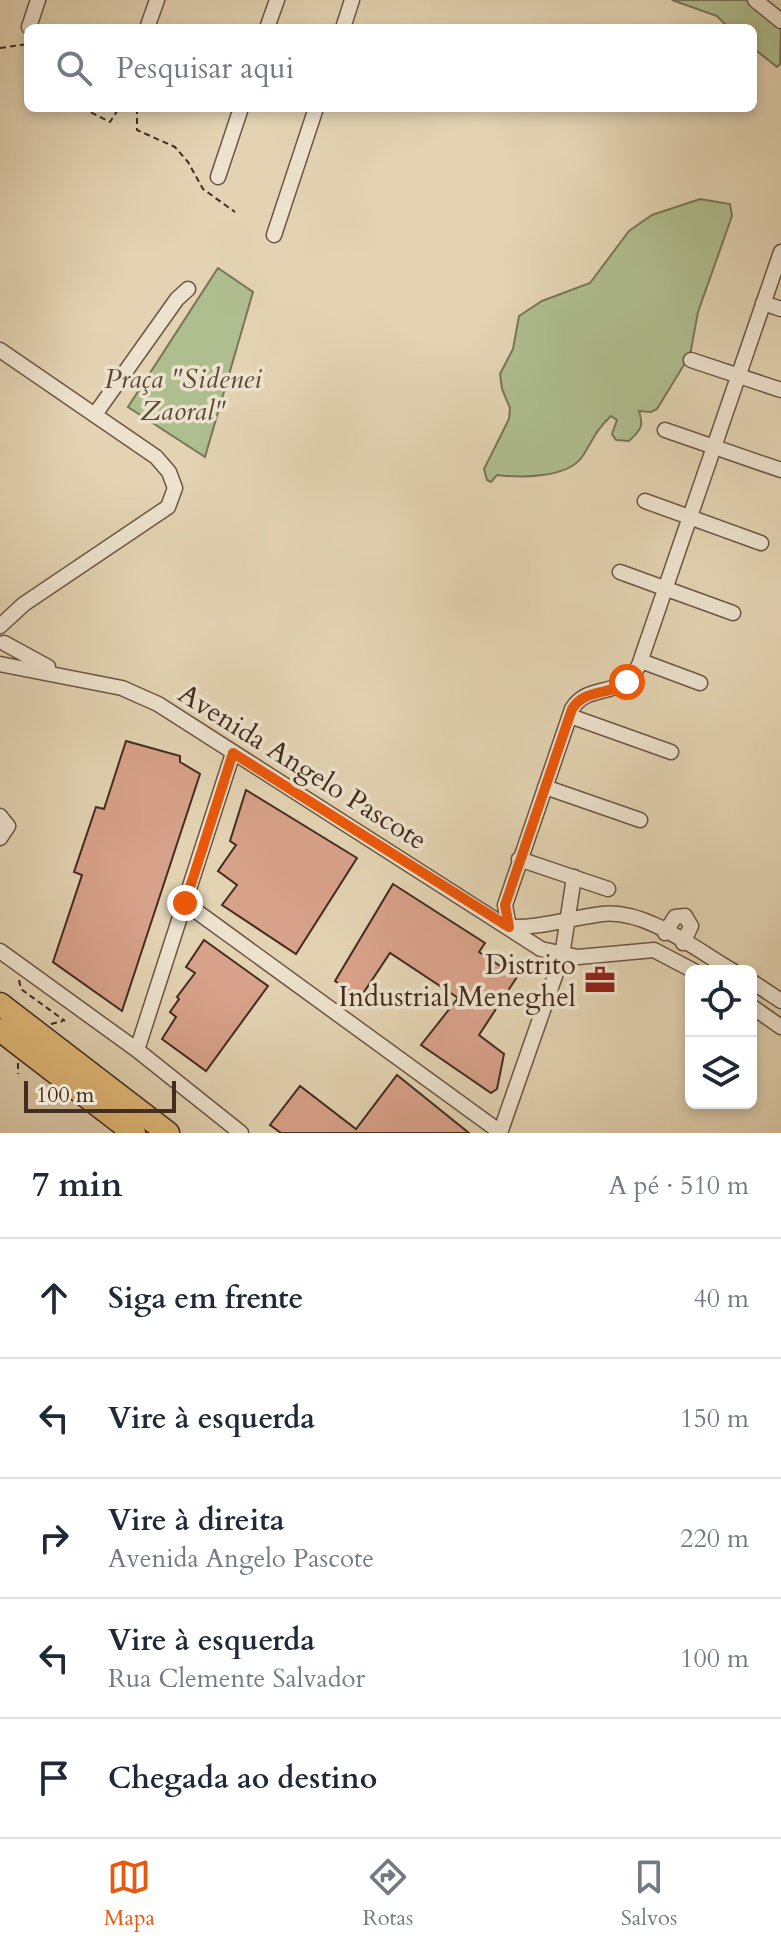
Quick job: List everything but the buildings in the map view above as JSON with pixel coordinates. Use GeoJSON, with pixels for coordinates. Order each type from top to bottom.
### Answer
{"type":"FeatureCollection","features":[{"type":"Feature","properties":{"kind":"highway"},"geometry":{"type":"LineString","coordinates":[[0,1002],[168,1133]]}},
{"type":"Feature","properties":{"kind":"highway"},"geometry":{"type":"LineString","coordinates":[[0,1030],[134,1133]]}},
{"type":"Feature","properties":{"kind":"street"},"geometry":{"type":"LineString","coordinates":[[30,24],[38,0]]}},
{"type":"Feature","properties":{"kind":"street"},"geometry":{"type":"LineString","coordinates":[[148,24],[157,0]]}},
{"type":"Feature","properties":{"kind":"street"},"geometry":{"type":"LineString","coordinates":[[268,24],[277,0]]}},
{"type":"Feature","properties":{"kind":"street"},"geometry":{"type":"LineString","coordinates":[[344,24],[352,0]]}},
{"type":"Feature","properties":{"kind":"street"},"geometry":{"type":"LineString","coordinates":[[755,0],[781,21]]}},
{"type":"Feature","properties":{"kind":"street"},"geometry":{"type":"LineString","coordinates":[[218,177],[240,112]]}},
{"type":"Feature","properties":{"kind":"street"},"geometry":{"type":"LineString","coordinates":[[274,235],[315,112]]}},
{"type":"Feature","properties":{"kind":"street"},"geometry":{"type":"LineString","coordinates":[[772,306],[781,252]]}},
{"type":"Feature","properties":{"kind":"street"},"geometry":{"type":"LineString","coordinates":[[722,965],[638,919],[619,914],[509,927],[505,905],[584,696],[610,691],[627,682],[644,662],[742,377],[781,278]]}},
{"type":"Feature","properties":{"kind":"street"},"geometry":{"type":"LineString","coordinates":[[96,413],[177,299],[188,289]]}},
{"type":"Feature","properties":{"kind":"street"},"geometry":{"type":"LineString","coordinates":[[0,350],[96,413],[165,465],[175,488],[168,507],[24,604],[0,626]]}},
{"type":"Feature","properties":{"kind":"street"},"geometry":{"type":"LineString","coordinates":[[691,360],[781,390]]}},
{"type":"Feature","properties":{"kind":"street"},"geometry":{"type":"LineString","coordinates":[[665,430],[781,470]]}},
{"type":"Feature","properties":{"kind":"street"},"geometry":{"type":"LineString","coordinates":[[645,501],[761,543]]}},
{"type":"Feature","properties":{"kind":"street"},"geometry":{"type":"LineString","coordinates":[[620,572],[733,613]]}},
{"type":"Feature","properties":{"kind":"street"},"geometry":{"type":"LineString","coordinates":[[0,663],[5,654],[2,641]]}},
{"type":"Feature","properties":{"kind":"street","name":"Avenida Angelo Pascote"},"geometry":{"type":"LineString","coordinates":[[2,641],[59,673]]}},
{"type":"Feature","properties":{"kind":"street"},"geometry":{"type":"LineString","coordinates":[[644,662],[700,683]]}},
{"type":"Feature","properties":{"kind":"street","name":"Avenida Angelo Pascote"},"geometry":{"type":"LineString","coordinates":[[0,663],[59,673],[136,693],[509,927],[513,934],[562,956]]}},
{"type":"Feature","properties":{"kind":"street"},"geometry":{"type":"LineString","coordinates":[[574,717],[671,752]]}},
{"type":"Feature","properties":{"kind":"street"},"geometry":{"type":"LineString","coordinates":[[137,1050],[233,753]]}},
{"type":"Feature","properties":{"kind":"street"},"geometry":{"type":"LineString","coordinates":[[548,788],[640,820]]}},
{"type":"Feature","properties":{"kind":"street"},"geometry":{"type":"LineString","coordinates":[[0,816],[8,826],[0,838]]}},
{"type":"Feature","properties":{"kind":"street"},"geometry":{"type":"LineString","coordinates":[[523,860],[608,889]]}},
{"type":"Feature","properties":{"kind":"street"},"geometry":{"type":"LineString","coordinates":[[185,903],[500,1133],[562,956],[574,877]]}},
{"type":"Feature","properties":{"kind":"street"},"geometry":{"type":"LineString","coordinates":[[665,933],[675,917],[685,916],[691,926],[683,943]]}},
{"type":"Feature","properties":{"kind":"street"},"geometry":{"type":"LineString","coordinates":[[562,956],[650,949],[685,966]]}},
{"type":"Feature","properties":{"kind":"street"},"geometry":{"type":"LineString","coordinates":[[0,951],[137,1050],[241,1133]]}},
{"type":"Feature","properties":{"kind":"street"},"geometry":{"type":"LineString","coordinates":[[757,985],[781,1001]]}},
{"type":"Feature","properties":{"kind":"street"},"geometry":{"type":"LineString","coordinates":[[757,1010],[781,1027]]}},
{"type":"Feature","properties":{"kind":"street"},"geometry":{"type":"LineString","coordinates":[[0,1041],[31,1065],[102,1108]]}},
{"type":"Feature","properties":{"kind":"path"},"geometry":{"type":"LineString","coordinates":[[0,48],[24,45]]}},
{"type":"Feature","properties":{"kind":"path"},"geometry":{"type":"LineString","coordinates":[[90,112],[110,122],[116,112]]}},
{"type":"Feature","properties":{"kind":"path"},"geometry":{"type":"LineString","coordinates":[[137,112],[137,130],[175,147],[188,162],[203,189],[235,212]]}},
{"type":"Feature","properties":{"kind":"path"},"geometry":{"type":"LineString","coordinates":[[15,961],[23,997]]}},
{"type":"Feature","properties":{"kind":"path"},"geometry":{"type":"LineString","coordinates":[[21,989],[65,1021],[50,1025]]}},
{"type":"Feature","properties":{"kind":"path"},"geometry":{"type":"LineString","coordinates":[[18,1063],[18,1074]]}},
{"type":"Feature","properties":{"kind":"green space"},"geometry":{"type":"Polygon","coordinates":[[[672,0],[751,0],[781,23],[780,64],[777,67],[757,51],[757,24],[725,24],[717,16],[672,0]]]}},
{"type":"Feature","properties":{"kind":"green space"},"geometry":{"type":"Polygon","coordinates":[[[700,199],[730,204],[732,216],[698,312],[690,355],[657,409],[639,411],[640,428],[629,441],[616,440],[612,434],[617,420],[611,416],[582,457],[566,469],[530,476],[497,475],[491,482],[487,480],[484,469],[509,419],[510,408],[500,374],[513,349],[519,316],[542,301],[590,283],[629,231],[652,215],[700,199]]]}},
{"type":"Feature","properties":{"kind":"green space","name":"Praça \"Sidenei Zaoral\""},"geometry":{"type":"Polygon","coordinates":[[[218,268],[253,292],[205,457],[128,407],[218,268]]]}},
{"type":"Feature","properties":{"kind":"place","name":"Distrito Industrial Meneghel"},"geometry":{"type":"Point","coordinates":[600,980]}},
{"type":"Feature","properties":{"kind":"route"},"geometry":{"type":"LineString","coordinates":[[185,903],[233,753],[509,927],[505,905],[572,709],[590,693],[610,691],[627,682]]}}]}
